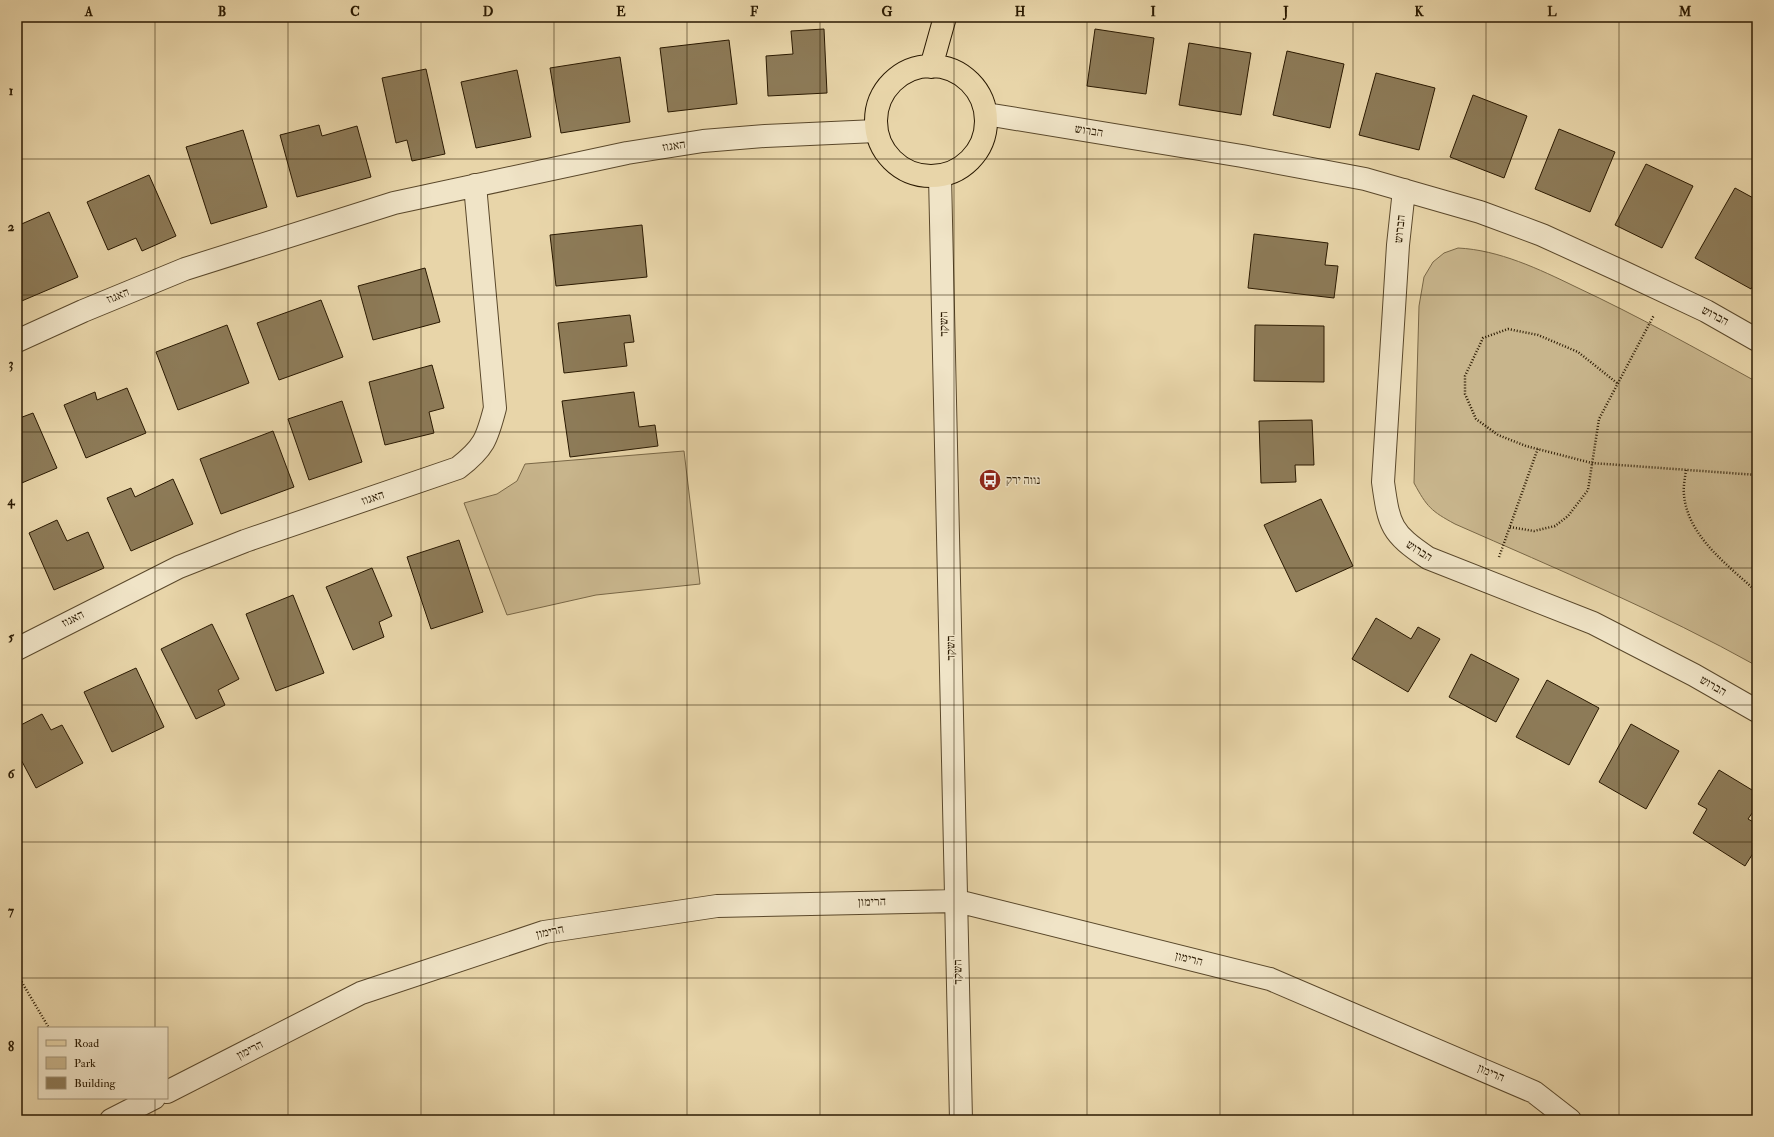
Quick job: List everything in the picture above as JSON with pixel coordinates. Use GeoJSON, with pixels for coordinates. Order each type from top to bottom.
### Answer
{"type":"FeatureCollection","features":[{"type":"Feature","properties":{"kind":"main road"},"geometry":{"type":"LineString","coordinates":[[931,67],[945,17]]}},
{"type":"Feature","properties":{"kind":"main road"},"geometry":{"type":"LineString","coordinates":[[924,67],[941,67],[957,73],[971,83],[981,98],[986,114],[986,131],[980,148],[970,161],[956,171],[940,176],[922,176],[906,171],[892,161],[882,148],[876,131],[876,114],[882,97],[892,82],[906,72],[924,67]]}},
{"type":"Feature","properties":{"kind":"street","name":"הברוש"},"geometry":{"type":"LineString","coordinates":[[986,114],[1242,156],[1365,179],[1480,212],[1542,235],[1666,292],[1706,311],[1757,340]]}},
{"type":"Feature","properties":{"kind":"street","name":"האגוז"},"geometry":{"type":"LineString","coordinates":[[17,341],[83,310],[185,269],[394,203],[626,153],[703,141],[765,136],[876,131]]}},
{"type":"Feature","properties":{"kind":"street","name":"השקד"},"geometry":{"type":"LineString","coordinates":[[940,176],[961,1120]]}},
{"type":"Feature","properties":{"kind":"street","name":"האגוז"},"geometry":{"type":"LineString","coordinates":[[17,649],[178,567],[245,541],[458,468],[476,454],[488,435],[495,408],[475,185]]}},
{"type":"Feature","properties":{"kind":"street","name":"הברוש"},"geometry":{"type":"LineString","coordinates":[[1404,190],[1398,245],[1383,482],[1386,508],[1393,528],[1405,542],[1428,558],[1593,623],[1694,675],[1757,711]]}},
{"type":"Feature","properties":{"kind":"street","name":"הרימון"},"geometry":{"type":"LineString","coordinates":[[168,1091],[361,994],[544,932],[717,906],[957,901],[1270,979],[1534,1092],[1570,1120]]}},
{"type":"Feature","properties":{"kind":"street"},"geometry":{"type":"LineString","coordinates":[[111,1120],[152,1099]]}},
{"type":"Feature","properties":{"kind":"path"},"geometry":{"type":"LineString","coordinates":[[1510,527],[1534,531],[1555,526],[1568,516],[1588,490],[1599,419],[1666,292]]}},
{"type":"Feature","properties":{"kind":"path"},"geometry":{"type":"LineString","coordinates":[[1617,383],[1578,352],[1538,335],[1508,329],[1483,338],[1465,376],[1465,394],[1476,419],[1498,435],[1526,446],[1592,463],[1757,476]]}},
{"type":"Feature","properties":{"kind":"path"},"geometry":{"type":"LineString","coordinates":[[1489,582],[1538,448]]}},
{"type":"Feature","properties":{"kind":"path"},"geometry":{"type":"LineString","coordinates":[[1686,470],[1684,494],[1692,524],[1711,549],[1757,592]]}},
{"type":"Feature","properties":{"kind":"path"},"geometry":{"type":"LineString","coordinates":[[17,974],[48,1027]]}},
{"type":"Feature","properties":{"kind":"green space"},"geometry":{"type":"Polygon","coordinates":[[[1458,248],[1489,252],[1504,256],[1548,274],[1645,321],[1757,382],[1757,666],[1646,609],[1455,524],[1435,512],[1426,503],[1414,483],[1419,306],[1424,277],[1433,262],[1444,253],[1458,248]]]}},
{"type":"Feature","properties":{"kind":"green space"},"geometry":{"type":"Polygon","coordinates":[[[684,451],[700,584],[596,595],[507,615],[464,503],[497,494],[517,481],[525,464],[684,451]]]}},
{"type":"Feature","properties":{"kind":"building"},"geometry":{"type":"Polygon","coordinates":[[[824,29],[827,93],[768,96],[766,56],[793,54],[791,31],[824,29]]]}},
{"type":"Feature","properties":{"kind":"building"},"geometry":{"type":"Polygon","coordinates":[[[1095,29],[1154,38],[1146,94],[1087,86],[1095,29]]]}},
{"type":"Feature","properties":{"kind":"building"},"geometry":{"type":"Polygon","coordinates":[[[729,40],[737,104],[668,112],[660,48],[729,40]]]}},
{"type":"Feature","properties":{"kind":"building"},"geometry":{"type":"Polygon","coordinates":[[[1189,43],[1251,53],[1241,115],[1179,105],[1189,43]]]}},
{"type":"Feature","properties":{"kind":"building"},"geometry":{"type":"Polygon","coordinates":[[[1287,51],[1344,64],[1330,128],[1273,115],[1287,51]]]}},
{"type":"Feature","properties":{"kind":"building"},"geometry":{"type":"Polygon","coordinates":[[[620,57],[630,122],[561,133],[550,68],[620,57]]]}},
{"type":"Feature","properties":{"kind":"building"},"geometry":{"type":"Polygon","coordinates":[[[426,69],[445,154],[412,161],[407,140],[396,143],[382,78],[426,69]]]}},
{"type":"Feature","properties":{"kind":"building"},"geometry":{"type":"Polygon","coordinates":[[[517,70],[531,137],[476,148],[461,82],[517,70]]]}},
{"type":"Feature","properties":{"kind":"building"},"geometry":{"type":"Polygon","coordinates":[[[1376,73],[1435,88],[1419,150],[1359,135],[1376,73]]]}},
{"type":"Feature","properties":{"kind":"building"},"geometry":{"type":"Polygon","coordinates":[[[1473,95],[1527,116],[1504,178],[1450,157],[1473,95]]]}},
{"type":"Feature","properties":{"kind":"building"},"geometry":{"type":"Polygon","coordinates":[[[319,125],[322,136],[357,126],[371,177],[297,197],[280,135],[319,125]]]}},
{"type":"Feature","properties":{"kind":"building"},"geometry":{"type":"Polygon","coordinates":[[[1559,129],[1615,152],[1590,212],[1535,189],[1559,129]]]}},
{"type":"Feature","properties":{"kind":"building"},"geometry":{"type":"Polygon","coordinates":[[[243,130],[267,207],[211,224],[186,147],[243,130]]]}},
{"type":"Feature","properties":{"kind":"building"},"geometry":{"type":"Polygon","coordinates":[[[1646,164],[1693,186],[1662,248],[1615,225],[1646,164]]]}},
{"type":"Feature","properties":{"kind":"building"},"geometry":{"type":"Polygon","coordinates":[[[149,175],[176,236],[142,251],[136,238],[108,250],[87,202],[149,175]]]}},
{"type":"Feature","properties":{"kind":"building"},"geometry":{"type":"Polygon","coordinates":[[[1735,188],[1757,200],[1757,279],[1751,289],[1695,258],[1735,188]]]}},
{"type":"Feature","properties":{"kind":"building"},"geometry":{"type":"Polygon","coordinates":[[[49,212],[78,277],[17,303],[17,226],[49,212]]]}},
{"type":"Feature","properties":{"kind":"building"},"geometry":{"type":"Polygon","coordinates":[[[642,225],[647,277],[556,286],[550,235],[642,225]]]}},
{"type":"Feature","properties":{"kind":"building"},"geometry":{"type":"Polygon","coordinates":[[[1254,234],[1328,243],[1325,265],[1338,266],[1334,298],[1248,288],[1254,234]]]}},
{"type":"Feature","properties":{"kind":"building"},"geometry":{"type":"Polygon","coordinates":[[[425,268],[440,322],[373,340],[358,286],[425,268]]]}},
{"type":"Feature","properties":{"kind":"building"},"geometry":{"type":"Polygon","coordinates":[[[321,300],[343,357],[279,380],[257,323],[321,300]]]}},
{"type":"Feature","properties":{"kind":"building"},"geometry":{"type":"Polygon","coordinates":[[[630,315],[634,342],[624,343],[627,366],[564,373],[558,323],[630,315]]]}},
{"type":"Feature","properties":{"kind":"building"},"geometry":{"type":"Polygon","coordinates":[[[227,325],[249,383],[178,410],[156,352],[227,325]]]}},
{"type":"Feature","properties":{"kind":"building"},"geometry":{"type":"Polygon","coordinates":[[[1255,325],[1324,326],[1324,382],[1254,381],[1255,325]]]}},
{"type":"Feature","properties":{"kind":"building"},"geometry":{"type":"Polygon","coordinates":[[[432,365],[444,408],[429,412],[434,433],[385,445],[369,382],[432,365]]]}},
{"type":"Feature","properties":{"kind":"building"},"geometry":{"type":"Polygon","coordinates":[[[127,388],[146,433],[86,458],[64,405],[95,392],[97,400],[127,388]]]}},
{"type":"Feature","properties":{"kind":"building"},"geometry":{"type":"Polygon","coordinates":[[[634,392],[639,427],[655,425],[658,446],[570,457],[562,401],[634,392]]]}},
{"type":"Feature","properties":{"kind":"building"},"geometry":{"type":"Polygon","coordinates":[[[342,401],[362,462],[309,480],[288,419],[342,401]]]}},
{"type":"Feature","properties":{"kind":"building"},"geometry":{"type":"Polygon","coordinates":[[[33,413],[57,468],[17,485],[17,419],[33,413]]]}},
{"type":"Feature","properties":{"kind":"building"},"geometry":{"type":"Polygon","coordinates":[[[1312,420],[1314,465],[1295,465],[1296,482],[1261,483],[1259,421],[1312,420]]]}},
{"type":"Feature","properties":{"kind":"building"},"geometry":{"type":"Polygon","coordinates":[[[273,431],[294,487],[221,514],[200,459],[273,431]]]}},
{"type":"Feature","properties":{"kind":"building"},"geometry":{"type":"Polygon","coordinates":[[[173,479],[193,524],[131,551],[107,498],[131,488],[135,497],[173,479]]]}},
{"type":"Feature","properties":{"kind":"building"},"geometry":{"type":"Polygon","coordinates":[[[1321,499],[1353,566],[1296,592],[1264,525],[1321,499]]]}},
{"type":"Feature","properties":{"kind":"building"},"geometry":{"type":"Polygon","coordinates":[[[57,520],[67,541],[88,532],[104,568],[54,590],[29,533],[57,520]]]}},
{"type":"Feature","properties":{"kind":"building"},"geometry":{"type":"Polygon","coordinates":[[[459,540],[483,612],[431,629],[407,557],[459,540]]]}},
{"type":"Feature","properties":{"kind":"building"},"geometry":{"type":"Polygon","coordinates":[[[372,568],[392,616],[379,622],[384,637],[353,650],[326,587],[372,568]]]}},
{"type":"Feature","properties":{"kind":"building"},"geometry":{"type":"Polygon","coordinates":[[[293,595],[324,673],[276,691],[246,614],[293,595]]]}},
{"type":"Feature","properties":{"kind":"building"},"geometry":{"type":"Polygon","coordinates":[[[1376,618],[1411,639],[1418,627],[1440,639],[1408,692],[1352,659],[1376,618]]]}},
{"type":"Feature","properties":{"kind":"building"},"geometry":{"type":"Polygon","coordinates":[[[212,624],[239,679],[218,690],[225,705],[196,719],[161,649],[212,624]]]}},
{"type":"Feature","properties":{"kind":"building"},"geometry":{"type":"Polygon","coordinates":[[[1471,654],[1519,679],[1496,722],[1449,697],[1471,654]]]}},
{"type":"Feature","properties":{"kind":"building"},"geometry":{"type":"Polygon","coordinates":[[[136,668],[164,727],[112,752],[84,692],[136,668]]]}},
{"type":"Feature","properties":{"kind":"building"},"geometry":{"type":"Polygon","coordinates":[[[1547,680],[1599,708],[1569,765],[1516,737],[1547,680]]]}},
{"type":"Feature","properties":{"kind":"building"},"geometry":{"type":"Polygon","coordinates":[[[42,714],[51,730],[62,725],[83,763],[36,788],[17,752],[17,727],[42,714]]]}},
{"type":"Feature","properties":{"kind":"building"},"geometry":{"type":"Polygon","coordinates":[[[1631,724],[1679,751],[1646,809],[1599,782],[1631,724]]]}},
{"type":"Feature","properties":{"kind":"building"},"geometry":{"type":"Polygon","coordinates":[[[1719,770],[1757,793],[1757,806],[1748,819],[1757,824],[1757,847],[1745,866],[1693,833],[1707,809],[1698,804],[1719,770]]]}},
{"type":"Feature","properties":{"kind":"place","name":"נווה ירק"},"geometry":{"type":"Point","coordinates":[990,480]}}]}
